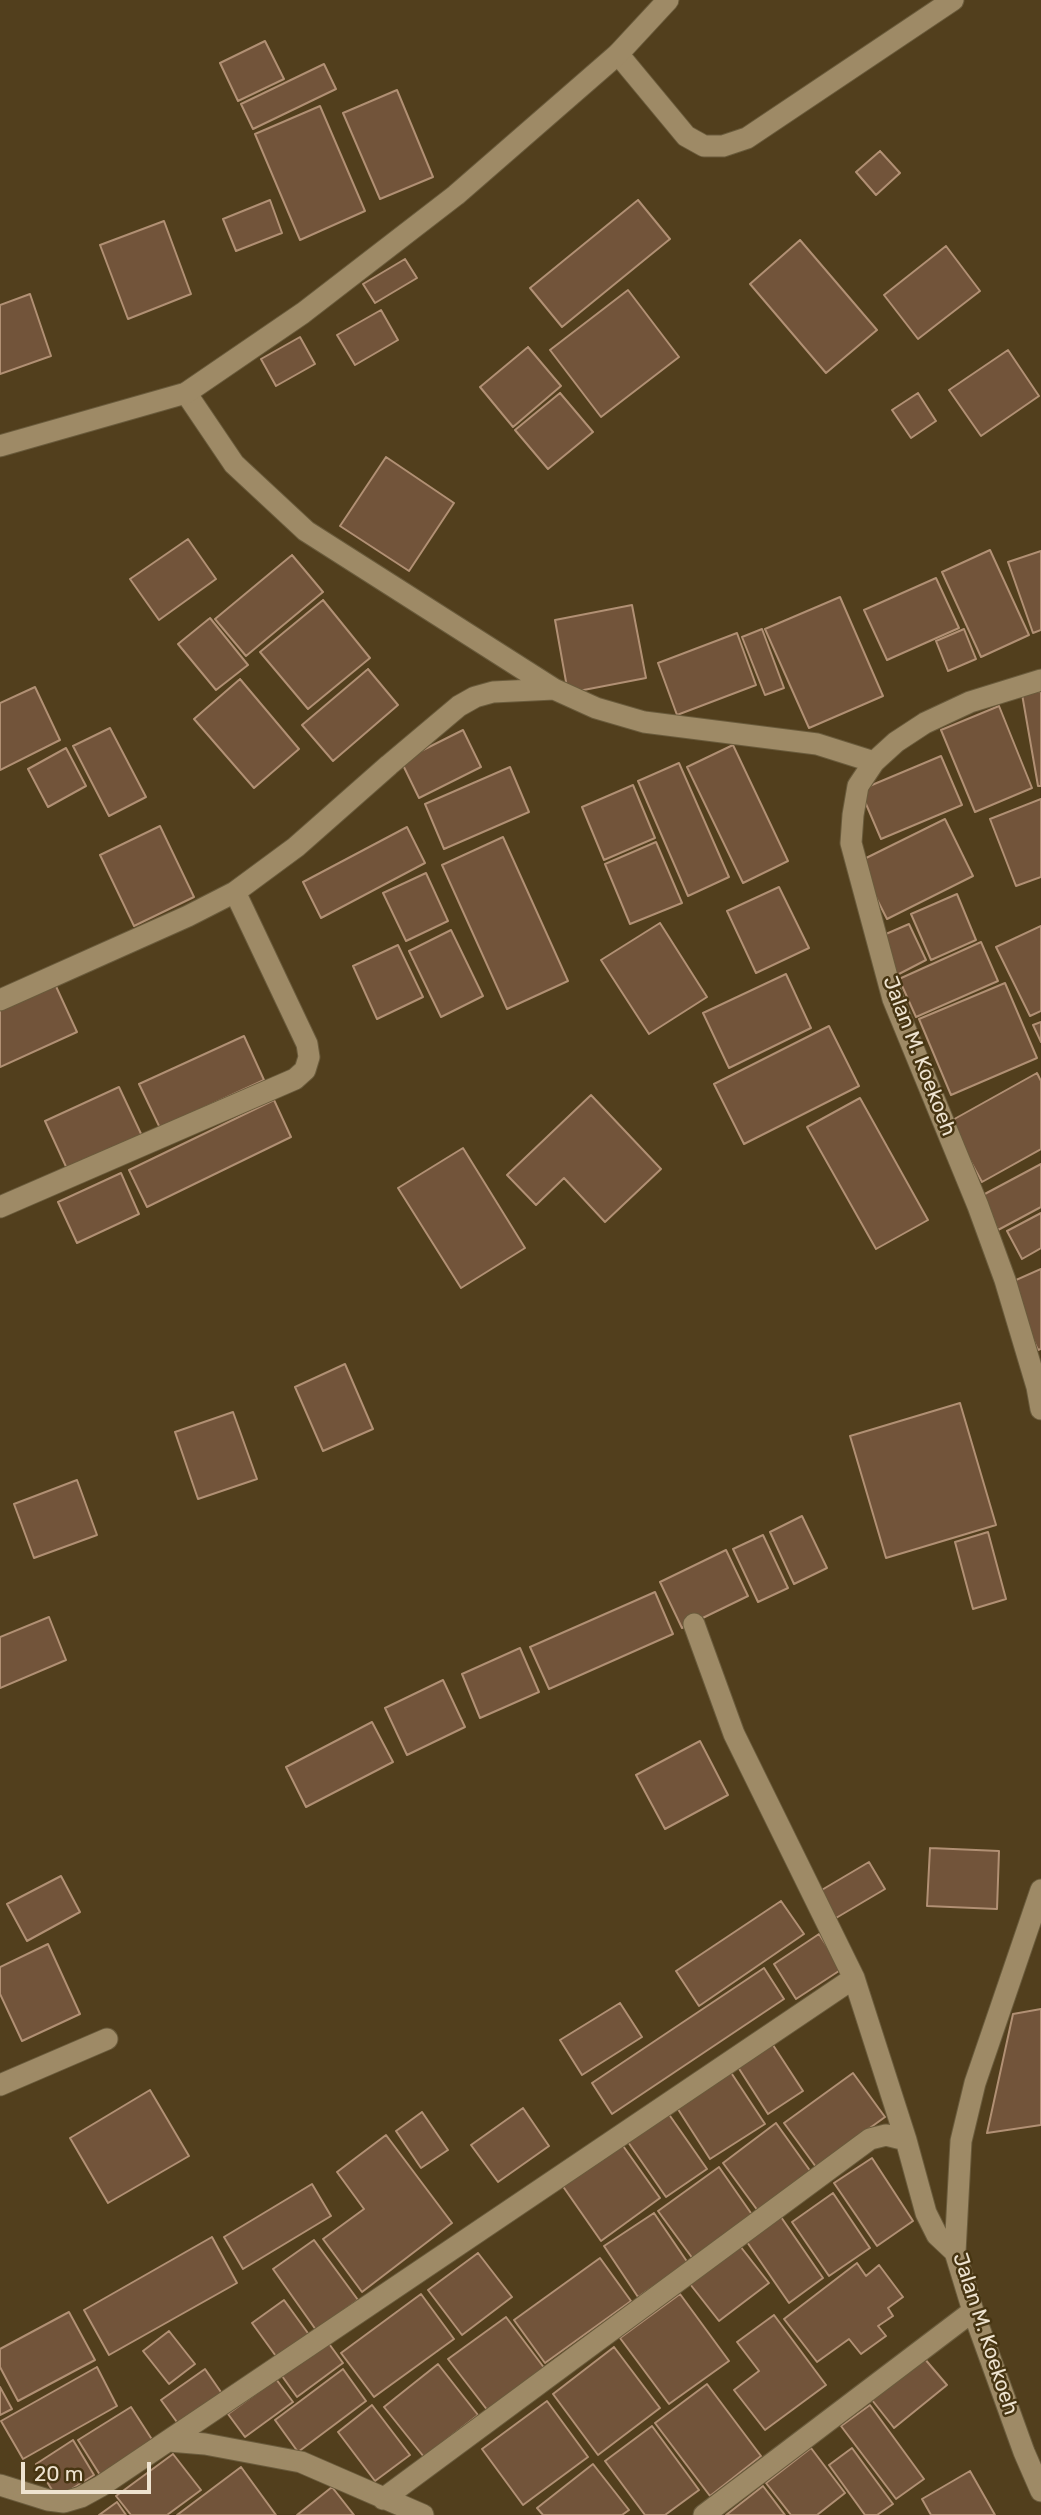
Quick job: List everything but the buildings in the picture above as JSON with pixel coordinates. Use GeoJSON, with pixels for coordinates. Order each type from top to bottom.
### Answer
{"type":"FeatureCollection","features":[{"type":"Feature","properties":{"kind":"street"},"geometry":{"type":"LineString","coordinates":[[0,446],[186,393],[303,313],[456,195],[618,54],[668,0]]}},
{"type":"Feature","properties":{"kind":"street"},"geometry":{"type":"LineString","coordinates":[[618,54],[686,136],[704,146],[723,146],[747,138],[953,0]]}},
{"type":"Feature","properties":{"kind":"street"},"geometry":{"type":"LineString","coordinates":[[186,393],[234,464],[306,531],[554,689],[596,708],[644,722],[817,744],[874,762]]}},
{"type":"Feature","properties":{"kind":"street","name":"Jalan M. Koekoeh"},"geometry":{"type":"LineString","coordinates":[[1041,680],[1016,686],[959,707],[925,723],[896,742],[874,762],[858,786],[851,843],[893,999],[978,1206],[1005,1280],[1039,1385],[1041,1409]]}},
{"type":"Feature","properties":{"kind":"street"},"geometry":{"type":"LineString","coordinates":[[0,1000],[236,892],[296,847],[364,786],[460,706],[475,697],[493,692],[554,689]]}},
{"type":"Feature","properties":{"kind":"street"},"geometry":{"type":"LineString","coordinates":[[0,1207],[295,1079],[305,1070],[309,1057],[307,1044],[236,892]]}},
{"type":"Feature","properties":{"kind":"street"},"geometry":{"type":"LineString","coordinates":[[694,1624],[734,1734],[854,1978],[906,2140],[926,2213],[937,2235],[955,2252]]}},
{"type":"Feature","properties":{"kind":"street","name":"Jalan M. Koekoeh"},"geometry":{"type":"LineString","coordinates":[[1041,1890],[1035,1920],[975,2083],[961,2141],[955,2252],[973,2311],[1024,2452],[1041,2491]]}},
{"type":"Feature","properties":{"kind":"street"},"geometry":{"type":"LineString","coordinates":[[0,2485],[48,2500],[64,2502],[81,2497],[101,2486],[854,1978]]}},
{"type":"Feature","properties":{"kind":"street"},"geometry":{"type":"LineString","coordinates":[[0,2085],[107,2039]]}},
{"type":"Feature","properties":{"kind":"street"},"geometry":{"type":"LineString","coordinates":[[383,2499],[870,2138],[886,2135],[906,2140]]}},
{"type":"Feature","properties":{"kind":"street"},"geometry":{"type":"LineString","coordinates":[[704,2515],[973,2311]]}},
{"type":"Feature","properties":{"kind":"street"},"geometry":{"type":"LineString","coordinates":[[169,2441],[205,2444],[301,2462],[424,2515]]}}]}
